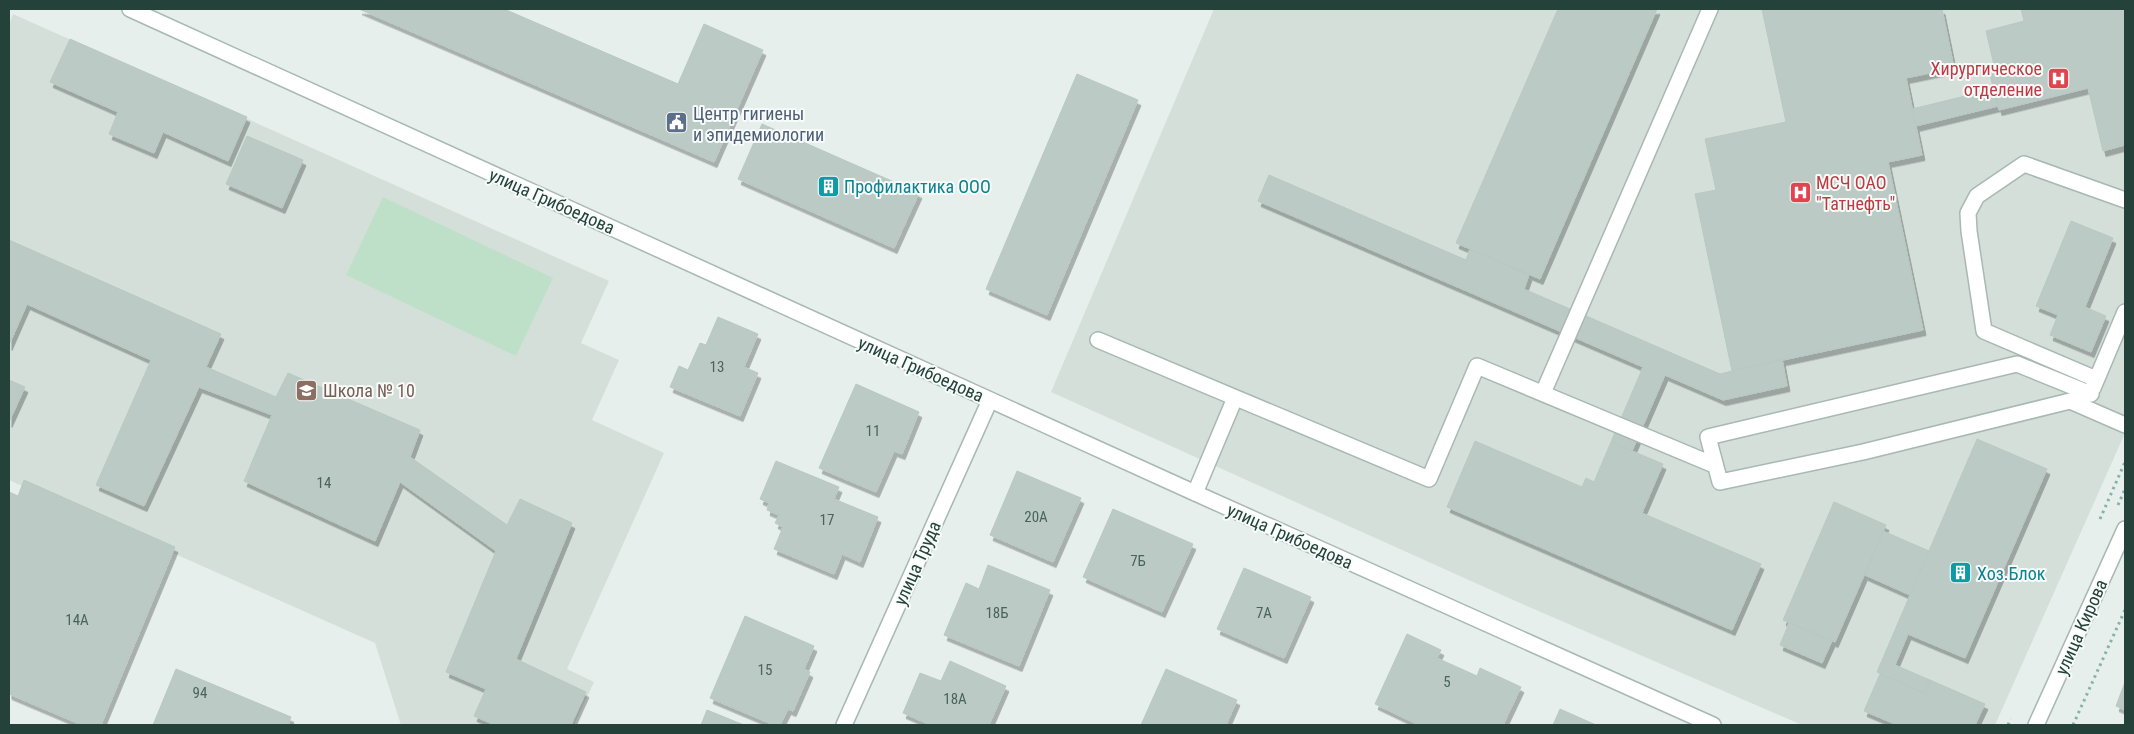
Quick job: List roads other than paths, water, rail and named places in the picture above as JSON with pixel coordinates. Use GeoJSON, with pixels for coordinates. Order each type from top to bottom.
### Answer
{"type":"FeatureCollection","features":[{"type":"Feature","properties":{"kind":"street","name":"улица Грибоедова"},"geometry":{"type":"LineString","coordinates":[[130,9],[1195,493],[1713,725]]}},
{"type":"Feature","properties":{"kind":"street"},"geometry":{"type":"LineString","coordinates":[[1543,393],[1710,9]]}},
{"type":"Feature","properties":{"kind":"street"},"geometry":{"type":"LineString","coordinates":[[2096,379],[1984,331],[1968,213],[1977,196],[2024,164],[2125,200]]}},
{"type":"Feature","properties":{"kind":"street"},"geometry":{"type":"LineString","coordinates":[[2088,401],[2125,312]]}},
{"type":"Feature","properties":{"kind":"street"},"geometry":{"type":"LineString","coordinates":[[1098,340],[1429,479],[1477,366],[1714,465]]}},
{"type":"Feature","properties":{"kind":"street"},"geometry":{"type":"LineString","coordinates":[[2088,401],[2070,401],[1863,452],[1720,482],[1708,437],[2017,364],[2088,401],[2125,425]]}},
{"type":"Feature","properties":{"kind":"street"},"geometry":{"type":"LineString","coordinates":[[1195,493],[1235,398]]}},
{"type":"Feature","properties":{"kind":"street","name":"улица Труда"},"geometry":{"type":"LineString","coordinates":[[844,725],[990,400]]}},
{"type":"Feature","properties":{"kind":"street","name":"улица Кирова"},"geometry":{"type":"LineString","coordinates":[[2036,725],[2123,538]]}},
{"type":"Feature","properties":{"kind":"place","name":"Хирургическое отделение"},"geometry":{"type":"Point","coordinates":[2058,78]}},
{"type":"Feature","properties":{"kind":"place","name":"Центр гигиены и эпидемиологии"},"geometry":{"type":"Point","coordinates":[677,123]}},
{"type":"Feature","properties":{"kind":"place","name":"Профилактика ООО"},"geometry":{"type":"Point","coordinates":[828,186]}},
{"type":"Feature","properties":{"kind":"place","name":"МСЧ ОАО \"Татнефть\""},"geometry":{"type":"Point","coordinates":[1800,192]}},
{"type":"Feature","properties":{"kind":"place","name":"Школа № 10"},"geometry":{"type":"Point","coordinates":[307,390]}},
{"type":"Feature","properties":{"kind":"place","name":"Хоз.Блок"},"geometry":{"type":"Point","coordinates":[1961,573]}}]}
